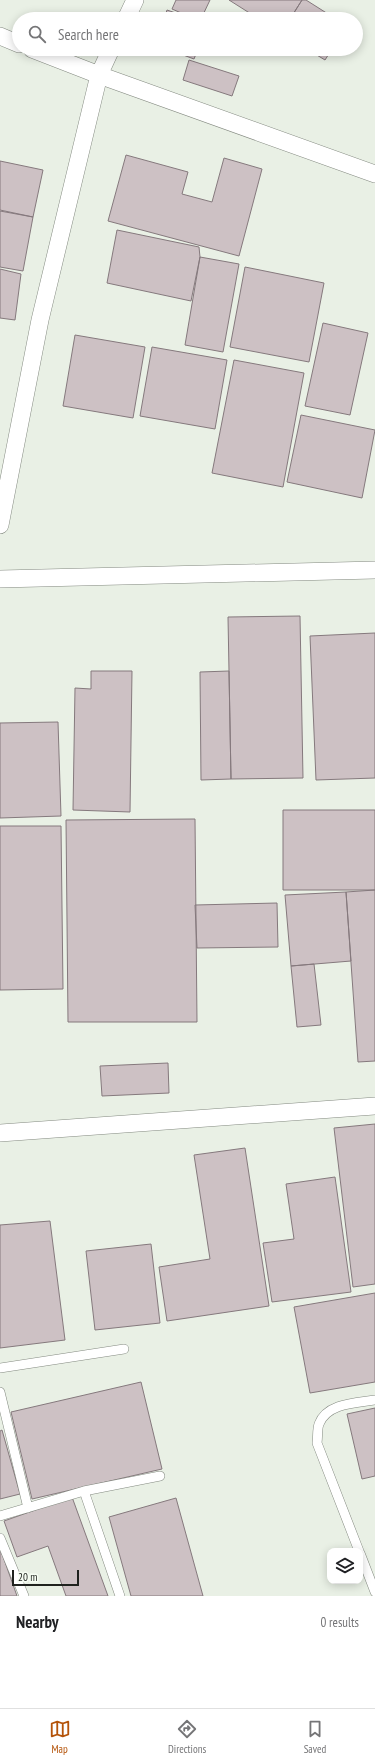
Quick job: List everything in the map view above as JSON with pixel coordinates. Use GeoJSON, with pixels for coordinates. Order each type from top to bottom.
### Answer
{"type":"FeatureCollection","features":[{"type":"Feature","properties":{"kind":"street"},"geometry":{"type":"LineString","coordinates":[[129,12],[135,0]]}},
{"type":"Feature","properties":{"kind":"street"},"geometry":{"type":"LineString","coordinates":[[0,36],[12,41]]}},
{"type":"Feature","properties":{"kind":"street"},"geometry":{"type":"LineString","coordinates":[[50,56],[375,174]]}},
{"type":"Feature","properties":{"kind":"street"},"geometry":{"type":"LineString","coordinates":[[0,525],[40,320],[99,75],[108,56]]}},
{"type":"Feature","properties":{"kind":"street"},"geometry":{"type":"LineString","coordinates":[[0,579],[375,570]]}},
{"type":"Feature","properties":{"kind":"street"},"geometry":{"type":"LineString","coordinates":[[0,1133],[375,1106]]}},
{"type":"Feature","properties":{"kind":"lane"},"geometry":{"type":"LineString","coordinates":[[0,1368],[124,1349]]}},
{"type":"Feature","properties":{"kind":"lane"},"geometry":{"type":"LineString","coordinates":[[0,1392],[28,1508]]}},
{"type":"Feature","properties":{"kind":"lane"},"geometry":{"type":"LineString","coordinates":[[358,1548],[317,1443],[318,1425],[324,1415],[335,1408],[375,1400]]}},
{"type":"Feature","properties":{"kind":"lane"},"geometry":{"type":"LineString","coordinates":[[0,1516],[84,1491],[160,1476]]}},
{"type":"Feature","properties":{"kind":"lane"},"geometry":{"type":"LineString","coordinates":[[84,1491],[120,1596]]}},
{"type":"Feature","properties":{"kind":"lane"},"geometry":{"type":"LineString","coordinates":[[0,1538],[24,1596]]}},
{"type":"Feature","properties":{"kind":"lane"},"geometry":{"type":"LineString","coordinates":[[363,1560],[375,1592]]}},
{"type":"Feature","properties":{"kind":"building"},"geometry":{"type":"Polygon","coordinates":[[[176,0],[210,0],[204,12],[179,12],[172,9],[176,0]]]}},
{"type":"Feature","properties":{"kind":"building"},"geometry":{"type":"Polygon","coordinates":[[[229,0],[302,0],[294,12],[248,12],[229,0]]]}},
{"type":"Feature","properties":{"kind":"building"},"geometry":{"type":"Polygon","coordinates":[[[302,0],[306,0],[325,12],[294,12],[302,0]]]}},
{"type":"Feature","properties":{"kind":"building"},"geometry":{"type":"Polygon","coordinates":[[[186,56],[195,56],[194,59],[186,56]]]}},
{"type":"Feature","properties":{"kind":"building"},"geometry":{"type":"Polygon","coordinates":[[[318,56],[328,56],[325,60],[318,56]]]}},
{"type":"Feature","properties":{"kind":"building"},"geometry":{"type":"Polygon","coordinates":[[[189,60],[239,76],[232,96],[183,80],[189,60]]]}},
{"type":"Feature","properties":{"kind":"building"},"geometry":{"type":"Polygon","coordinates":[[[126,155],[188,172],[182,194],[212,202],[224,158],[262,169],[239,256],[108,221],[126,155]]]}},
{"type":"Feature","properties":{"kind":"building"},"geometry":{"type":"Polygon","coordinates":[[[0,161],[43,170],[33,217],[0,210],[0,161]]]}},
{"type":"Feature","properties":{"kind":"building"},"geometry":{"type":"Polygon","coordinates":[[[0,211],[33,217],[23,271],[0,267],[0,211]]]}},
{"type":"Feature","properties":{"kind":"building"},"geometry":{"type":"Polygon","coordinates":[[[117,230],[199,247],[200,257],[191,301],[107,283],[117,230]]]}},
{"type":"Feature","properties":{"kind":"building"},"geometry":{"type":"Polygon","coordinates":[[[200,257],[239,264],[223,352],[185,345],[200,257]]]}},
{"type":"Feature","properties":{"kind":"building"},"geometry":{"type":"Polygon","coordinates":[[[245,267],[324,283],[309,362],[230,347],[245,267]]]}},
{"type":"Feature","properties":{"kind":"building"},"geometry":{"type":"Polygon","coordinates":[[[0,269],[21,274],[15,320],[0,318],[0,269]]]}},
{"type":"Feature","properties":{"kind":"building"},"geometry":{"type":"Polygon","coordinates":[[[323,323],[368,333],[350,415],[305,406],[323,323]]]}},
{"type":"Feature","properties":{"kind":"building"},"geometry":{"type":"Polygon","coordinates":[[[75,335],[145,347],[133,418],[63,406],[75,335]]]}},
{"type":"Feature","properties":{"kind":"building"},"geometry":{"type":"Polygon","coordinates":[[[152,347],[227,360],[215,429],[140,416],[152,347]]]}},
{"type":"Feature","properties":{"kind":"building"},"geometry":{"type":"Polygon","coordinates":[[[234,360],[304,373],[283,487],[212,473],[234,360]]]}},
{"type":"Feature","properties":{"kind":"building"},"geometry":{"type":"Polygon","coordinates":[[[301,415],[375,430],[362,498],[287,482],[301,415]]]}},
{"type":"Feature","properties":{"kind":"building"},"geometry":{"type":"Polygon","coordinates":[[[300,616],[303,778],[231,779],[228,617],[300,616]]]}},
{"type":"Feature","properties":{"kind":"building"},"geometry":{"type":"Polygon","coordinates":[[[375,633],[375,778],[316,780],[310,636],[375,633]]]}},
{"type":"Feature","properties":{"kind":"building"},"geometry":{"type":"Polygon","coordinates":[[[91,671],[132,671],[130,812],[73,810],[75,688],[91,689],[91,671]]]}},
{"type":"Feature","properties":{"kind":"building"},"geometry":{"type":"Polygon","coordinates":[[[229,671],[231,779],[201,780],[200,672],[229,671]]]}},
{"type":"Feature","properties":{"kind":"building"},"geometry":{"type":"Polygon","coordinates":[[[58,722],[61,816],[0,818],[0,723],[58,722]]]}},
{"type":"Feature","properties":{"kind":"building"},"geometry":{"type":"Polygon","coordinates":[[[283,810],[375,810],[375,890],[283,890],[283,810]]]}},
{"type":"Feature","properties":{"kind":"building"},"geometry":{"type":"Polygon","coordinates":[[[195,819],[197,1022],[68,1022],[66,820],[195,819]]]}},
{"type":"Feature","properties":{"kind":"building"},"geometry":{"type":"Polygon","coordinates":[[[0,826],[61,826],[63,989],[0,990],[0,826]]]}},
{"type":"Feature","properties":{"kind":"building"},"geometry":{"type":"Polygon","coordinates":[[[375,890],[375,1061],[358,1062],[346,892],[375,890]]]}},
{"type":"Feature","properties":{"kind":"building"},"geometry":{"type":"Polygon","coordinates":[[[346,892],[351,961],[291,966],[285,895],[346,892]]]}},
{"type":"Feature","properties":{"kind":"building"},"geometry":{"type":"Polygon","coordinates":[[[277,903],[278,947],[197,948],[195,905],[277,903]]]}},
{"type":"Feature","properties":{"kind":"building"},"geometry":{"type":"Polygon","coordinates":[[[314,964],[321,1025],[297,1027],[291,966],[314,964]]]}},
{"type":"Feature","properties":{"kind":"building"},"geometry":{"type":"Polygon","coordinates":[[[168,1063],[169,1093],[102,1096],[100,1066],[168,1063]]]}},
{"type":"Feature","properties":{"kind":"building"},"geometry":{"type":"Polygon","coordinates":[[[375,1124],[375,1284],[353,1287],[334,1128],[375,1124]]]}},
{"type":"Feature","properties":{"kind":"building"},"geometry":{"type":"Polygon","coordinates":[[[245,1148],[269,1306],[167,1321],[159,1267],[210,1259],[194,1155],[245,1148]]]}},
{"type":"Feature","properties":{"kind":"building"},"geometry":{"type":"Polygon","coordinates":[[[335,1177],[351,1292],[272,1302],[263,1243],[294,1239],[286,1184],[335,1177]]]}},
{"type":"Feature","properties":{"kind":"building"},"geometry":{"type":"Polygon","coordinates":[[[50,1221],[65,1340],[0,1348],[0,1225],[50,1221]]]}},
{"type":"Feature","properties":{"kind":"building"},"geometry":{"type":"Polygon","coordinates":[[[151,1244],[160,1323],[95,1330],[86,1251],[151,1244]]]}},
{"type":"Feature","properties":{"kind":"building"},"geometry":{"type":"Polygon","coordinates":[[[375,1293],[375,1382],[310,1393],[294,1307],[375,1293]]]}},
{"type":"Feature","properties":{"kind":"building"},"geometry":{"type":"Polygon","coordinates":[[[141,1382],[162,1469],[32,1499],[11,1412],[141,1382]]]}},
{"type":"Feature","properties":{"kind":"building"},"geometry":{"type":"Polygon","coordinates":[[[375,1408],[375,1476],[362,1479],[347,1414],[375,1408]]]}},
{"type":"Feature","properties":{"kind":"building"},"geometry":{"type":"Polygon","coordinates":[[[2,1430],[20,1494],[0,1499],[0,1431],[2,1430]]]}},
{"type":"Feature","properties":{"kind":"building"},"geometry":{"type":"Polygon","coordinates":[[[72,1497],[108,1596],[66,1596],[48,1546],[17,1557],[4,1521],[72,1497]]]}},
{"type":"Feature","properties":{"kind":"building"},"geometry":{"type":"Polygon","coordinates":[[[176,1498],[203,1596],[131,1596],[109,1517],[176,1498]]]}},
{"type":"Feature","properties":{"kind":"building"},"geometry":{"type":"Polygon","coordinates":[[[0,1548],[17,1596],[0,1596],[0,1548]]]}}]}
